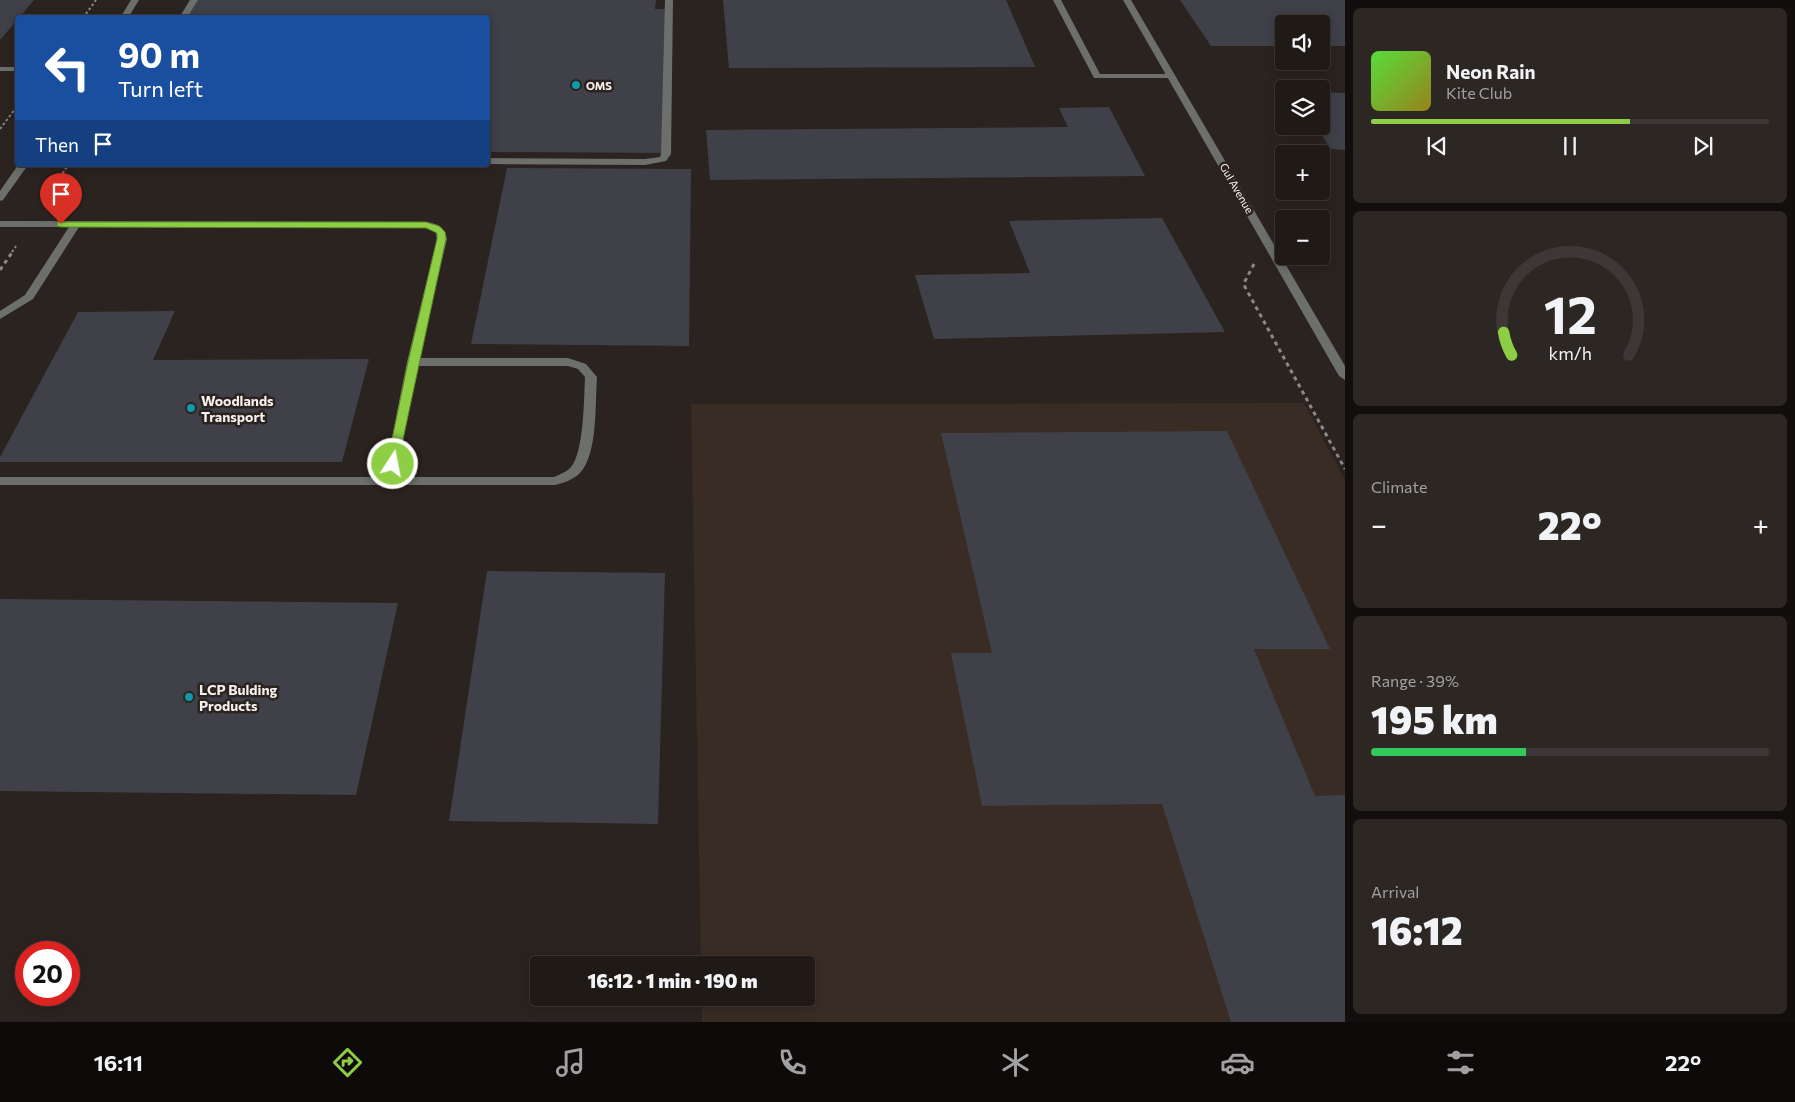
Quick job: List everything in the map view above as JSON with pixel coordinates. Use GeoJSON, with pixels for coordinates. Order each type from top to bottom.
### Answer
{"type":"FeatureCollection","features":[{"type":"Feature","properties":{"kind":"street"},"geometry":{"type":"LineString","coordinates":[[126,15],[135,0]]}},
{"type":"Feature","properties":{"kind":"street"},"geometry":{"type":"LineString","coordinates":[[185,15],[194,0]]}},
{"type":"Feature","properties":{"kind":"street"},"geometry":{"type":"LineString","coordinates":[[490,161],[646,162],[663,159],[666,154],[669,0]]}},
{"type":"Feature","properties":{"kind":"street"},"geometry":{"type":"LineString","coordinates":[[1057,0],[1097,76],[1171,76]]}},
{"type":"Feature","properties":{"kind":"street","name":"Gul Avenue"},"geometry":{"type":"LineString","coordinates":[[1127,0],[1344,373]]}},
{"type":"Feature","properties":{"kind":"street"},"geometry":{"type":"LineString","coordinates":[[0,69],[15,69]]}},
{"type":"Feature","properties":{"kind":"street"},"geometry":{"type":"LineString","coordinates":[[0,198],[22,167]]}},
{"type":"Feature","properties":{"kind":"street"},"geometry":{"type":"LineString","coordinates":[[0,224],[416,225],[436,228],[441,232],[442,239],[413,362],[389,481]]}},
{"type":"Feature","properties":{"kind":"street"},"geometry":{"type":"LineString","coordinates":[[0,316],[29,298],[76,224]]}},
{"type":"Feature","properties":{"kind":"street"},"geometry":{"type":"LineString","coordinates":[[0,481],[554,481],[569,475],[578,468],[584,455],[591,377],[588,370],[582,365],[568,362],[413,362]]}},
{"type":"Feature","properties":{"kind":"path"},"geometry":{"type":"LineString","coordinates":[[85,15],[96,0]]}},
{"type":"Feature","properties":{"kind":"path"},"geometry":{"type":"LineString","coordinates":[[0,129],[15,109]]}},
{"type":"Feature","properties":{"kind":"path"},"geometry":{"type":"LineString","coordinates":[[1266,237],[1244,283],[1245,287],[1345,470]]}},
{"type":"Feature","properties":{"kind":"shaded area"},"geometry":{"type":"Polygon","coordinates":[[[1304,403],[1345,480],[1345,1022],[702,1022],[702,1006],[815,1006],[815,956],[701,956],[691,404],[1304,403]]]}},
{"type":"Feature","properties":{"kind":"building"},"geometry":{"type":"Polygon","coordinates":[[[0,0],[34,0],[21,15],[15,15],[15,22],[0,40],[0,0]]]}},
{"type":"Feature","properties":{"kind":"building","name":"OMS"},"geometry":{"type":"Polygon","coordinates":[[[198,0],[656,0],[655,9],[667,9],[663,153],[490,152],[490,15],[189,15],[198,0]]]}},
{"type":"Feature","properties":{"kind":"building"},"geometry":{"type":"Polygon","coordinates":[[[723,0],[1006,0],[1035,67],[729,68],[723,0]]]}},
{"type":"Feature","properties":{"kind":"building"},"geometry":{"type":"Polygon","coordinates":[[[1180,0],[1345,0],[1345,46],[1330,46],[1330,15],[1275,15],[1275,46],[1211,46],[1180,0]]]}},
{"type":"Feature","properties":{"kind":"building"},"geometry":{"type":"Polygon","coordinates":[[[1330,92],[1345,93],[1345,150],[1331,149],[1322,135],[1330,135],[1330,92]]]}},
{"type":"Feature","properties":{"kind":"building"},"geometry":{"type":"Polygon","coordinates":[[[1109,107],[1145,176],[710,180],[706,130],[1068,127],[1059,108],[1109,107]]]}},
{"type":"Feature","properties":{"kind":"building"},"geometry":{"type":"Polygon","coordinates":[[[507,168],[691,169],[689,346],[471,344],[507,168]]]}},
{"type":"Feature","properties":{"kind":"building"},"geometry":{"type":"Polygon","coordinates":[[[1162,218],[1225,332],[934,339],[915,275],[1030,273],[1009,221],[1162,218]]]}},
{"type":"Feature","properties":{"kind":"building","name":"Woodlands Transport"},"geometry":{"type":"Polygon","coordinates":[[[175,311],[153,360],[369,359],[342,462],[0,462],[0,457],[78,312],[175,311]]]}},
{"type":"Feature","properties":{"kind":"building"},"geometry":{"type":"Polygon","coordinates":[[[1227,431],[1330,649],[1254,649],[1315,796],[1345,795],[1345,1022],[1231,1022],[1162,804],[982,806],[951,653],[992,653],[941,433],[1227,431]]]}},
{"type":"Feature","properties":{"kind":"building"},"geometry":{"type":"Polygon","coordinates":[[[487,571],[665,573],[658,824],[449,821],[487,571]]]}},
{"type":"Feature","properties":{"kind":"building","name":"LCP Bulding Products"},"geometry":{"type":"Polygon","coordinates":[[[0,599],[398,603],[356,795],[0,791],[0,599]]]}},
{"type":"Feature","properties":{"kind":"place","name":"OMS"},"geometry":{"type":"Point","coordinates":[576,85]}},
{"type":"Feature","properties":{"kind":"place","name":"Woodlands Transport"},"geometry":{"type":"Point","coordinates":[191,408]}},
{"type":"Feature","properties":{"kind":"place","name":"LCP Bulding Products"},"geometry":{"type":"Point","coordinates":[189,697]}},
{"type":"Feature","properties":{"kind":"route"},"geometry":{"type":"LineString","coordinates":[[61,224],[426,225],[436,228],[441,232],[442,239],[413,362],[393,464]]}}]}
